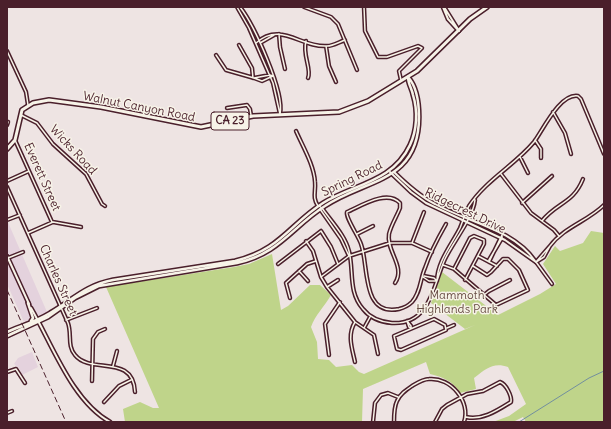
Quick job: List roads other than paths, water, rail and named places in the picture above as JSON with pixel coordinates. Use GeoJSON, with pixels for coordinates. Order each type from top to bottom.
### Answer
{"type":"FeatureCollection","features":[{"type":"Feature","properties":{"kind":"main road","name":"Walnut Canyon Road"},"geometry":{"type":"LineString","coordinates":[[28,105],[49,100],[201,127],[251,116],[339,112],[368,101],[408,77],[424,65],[477,13],[487,7]]}},
{"type":"Feature","properties":{"kind":"main road","name":"Spring Road"},"geometry":{"type":"LineString","coordinates":[[7,336],[38,320],[82,293],[103,285],[237,263],[255,258],[280,244],[320,208],[337,199],[377,183],[392,172],[404,157],[414,136],[416,112],[408,77]]}},
{"type":"Feature","properties":{"kind":"main road"},"geometry":{"type":"LineString","coordinates":[[7,149],[15,140],[20,115],[22,110],[28,105]]}},
{"type":"Feature","properties":{"kind":"main road"},"geometry":{"type":"LineString","coordinates":[[28,303],[33,318],[30,322]]}},
{"type":"Feature","properties":{"kind":"main road","name":"Spring Road"},"geometry":{"type":"LineString","coordinates":[[7,332],[38,320]]}},
{"type":"Feature","properties":{"kind":"street"},"geometry":{"type":"LineString","coordinates":[[237,7],[272,77]]}},
{"type":"Feature","properties":{"kind":"street"},"geometry":{"type":"LineString","coordinates":[[240,7],[259,42],[272,77],[280,114]]}},
{"type":"Feature","properties":{"kind":"street"},"geometry":{"type":"LineString","coordinates":[[304,7],[331,17],[338,24],[357,70]]}},
{"type":"Feature","properties":{"kind":"street"},"geometry":{"type":"LineString","coordinates":[[364,7],[365,31],[378,57],[383,58],[418,46],[422,48],[399,71],[402,81]]}},
{"type":"Feature","properties":{"kind":"street"},"geometry":{"type":"LineString","coordinates":[[443,7],[448,19],[459,30]]}},
{"type":"Feature","properties":{"kind":"street"},"geometry":{"type":"LineString","coordinates":[[259,42],[267,36],[280,34],[326,46],[345,40]]}},
{"type":"Feature","properties":{"kind":"street"},"geometry":{"type":"LineString","coordinates":[[280,34],[280,47],[285,69]]}},
{"type":"Feature","properties":{"kind":"street"},"geometry":{"type":"LineString","coordinates":[[256,43],[269,39],[274,35]]}},
{"type":"Feature","properties":{"kind":"street"},"geometry":{"type":"LineString","coordinates":[[306,42],[304,54],[308,70],[308,78]]}},
{"type":"Feature","properties":{"kind":"street"},"geometry":{"type":"LineString","coordinates":[[239,45],[252,68],[253,78]]}},
{"type":"Feature","properties":{"kind":"street"},"geometry":{"type":"LineString","coordinates":[[326,46],[330,66],[336,82]]}},
{"type":"Feature","properties":{"kind":"street"},"geometry":{"type":"LineString","coordinates":[[7,52],[25,89],[28,105]]}},
{"type":"Feature","properties":{"kind":"street"},"geometry":{"type":"LineString","coordinates":[[216,55],[226,70],[260,81],[272,77]]}},
{"type":"Feature","properties":{"kind":"street"},"geometry":{"type":"LineString","coordinates":[[253,78],[270,75]]}},
{"type":"Feature","properties":{"kind":"street"},"geometry":{"type":"LineString","coordinates":[[260,76],[260,81]]}},
{"type":"Feature","properties":{"kind":"street"},"geometry":{"type":"LineString","coordinates":[[296,131],[314,174],[314,200],[341,239],[350,256],[356,299],[370,317],[385,322],[398,323],[419,314],[432,299],[443,258],[463,219],[475,200],[486,186],[520,157],[535,140],[553,112],[573,96],[578,96],[604,154]]}},
{"type":"Feature","properties":{"kind":"street"},"geometry":{"type":"LineString","coordinates":[[227,108],[247,105],[250,109],[251,116]]}},
{"type":"Feature","properties":{"kind":"street"},"geometry":{"type":"LineString","coordinates":[[553,112],[565,133],[571,154]]}},
{"type":"Feature","properties":{"kind":"street","name":"Wicks Road"},"geometry":{"type":"LineString","coordinates":[[20,115],[37,123],[53,144],[86,174],[102,204],[105,206]]}},
{"type":"Feature","properties":{"kind":"street","name":"Everett Street"},"geometry":{"type":"LineString","coordinates":[[15,140],[52,222]]}},
{"type":"Feature","properties":{"kind":"street"},"geometry":{"type":"LineString","coordinates":[[535,140],[541,149],[541,158]]}},
{"type":"Feature","properties":{"kind":"street"},"geometry":{"type":"LineString","coordinates":[[520,157],[528,173]]}},
{"type":"Feature","properties":{"kind":"street"},"geometry":{"type":"LineString","coordinates":[[7,181],[29,171]]}},
{"type":"Feature","properties":{"kind":"street","name":"Ridgecrest Drive"},"geometry":{"type":"LineString","coordinates":[[392,172],[435,205],[463,219],[502,235],[519,245],[536,262],[552,284]]}},
{"type":"Feature","properties":{"kind":"street"},"geometry":{"type":"LineString","coordinates":[[500,174],[522,204],[559,236]]}},
{"type":"Feature","properties":{"kind":"street"},"geometry":{"type":"LineString","coordinates":[[522,204],[552,176]]}},
{"type":"Feature","properties":{"kind":"street"},"geometry":{"type":"LineString","coordinates":[[542,221],[558,206],[574,196],[583,179]]}},
{"type":"Feature","properties":{"kind":"street","name":"Charles Street"},"geometry":{"type":"LineString","coordinates":[[7,187],[70,328],[70,342],[73,352],[81,360],[93,364],[113,366],[122,369],[131,380]]}},
{"type":"Feature","properties":{"kind":"street"},"geometry":{"type":"LineString","coordinates":[[395,283],[398,276],[398,269],[390,244],[389,235],[401,205],[397,200],[380,198],[347,212],[346,214],[357,234],[364,253],[368,288],[371,297],[386,308],[399,309],[412,302],[419,289],[422,276],[432,252],[446,224]]}},
{"type":"Feature","properties":{"kind":"street"},"geometry":{"type":"LineString","coordinates":[[437,281],[443,265],[467,220],[475,200]]}},
{"type":"Feature","properties":{"kind":"street"},"geometry":{"type":"LineString","coordinates":[[536,262],[559,236],[597,212],[604,205]]}},
{"type":"Feature","properties":{"kind":"street"},"geometry":{"type":"LineString","coordinates":[[412,243],[424,212]]}},
{"type":"Feature","properties":{"kind":"street"},"geometry":{"type":"LineString","coordinates":[[7,220],[20,215]]}},
{"type":"Feature","properties":{"kind":"street","name":"Ridgecrest Drive"},"geometry":{"type":"LineString","coordinates":[[467,220],[501,238],[536,262]]}},
{"type":"Feature","properties":{"kind":"street"},"geometry":{"type":"LineString","coordinates":[[28,233],[52,222],[81,227]]}},
{"type":"Feature","properties":{"kind":"street"},"geometry":{"type":"LineString","coordinates":[[357,234],[373,226]]}},
{"type":"Feature","properties":{"kind":"street"},"geometry":{"type":"LineString","coordinates":[[278,264],[321,231],[331,247],[338,264]]}},
{"type":"Feature","properties":{"kind":"street"},"geometry":{"type":"LineString","coordinates":[[489,261],[502,235]]}},
{"type":"Feature","properties":{"kind":"street"},"geometry":{"type":"LineString","coordinates":[[454,269],[470,238],[474,236],[484,240],[484,244],[466,280]]}},
{"type":"Feature","properties":{"kind":"street"},"geometry":{"type":"LineString","coordinates":[[306,241],[313,251],[320,277],[355,322],[374,334],[378,354]]}},
{"type":"Feature","properties":{"kind":"street"},"geometry":{"type":"LineString","coordinates":[[320,277],[350,256],[390,244],[412,243],[432,252]]}},
{"type":"Feature","properties":{"kind":"street"},"geometry":{"type":"LineString","coordinates":[[23,252],[8,257],[28,303],[76,391],[94,410],[110,422]]}},
{"type":"Feature","properties":{"kind":"street"},"geometry":{"type":"LineString","coordinates":[[478,256],[497,266]]}},
{"type":"Feature","properties":{"kind":"street"},"geometry":{"type":"LineString","coordinates":[[443,265],[454,269],[496,304],[526,291],[528,287],[519,270],[508,259],[504,258],[487,275],[473,266]]}},
{"type":"Feature","properties":{"kind":"street"},"geometry":{"type":"LineString","coordinates":[[290,298],[286,283],[307,264],[316,260]]}},
{"type":"Feature","properties":{"kind":"street"},"geometry":{"type":"LineString","coordinates":[[299,271],[308,281]]}},
{"type":"Feature","properties":{"kind":"street"},"geometry":{"type":"LineString","coordinates":[[422,276],[429,281],[437,281]]}},
{"type":"Feature","properties":{"kind":"street"},"geometry":{"type":"LineString","coordinates":[[422,276],[434,278],[437,281]]}},
{"type":"Feature","properties":{"kind":"street"},"geometry":{"type":"LineString","coordinates":[[327,287],[338,280]]}},
{"type":"Feature","properties":{"kind":"street"},"geometry":{"type":"LineString","coordinates":[[484,295],[510,280]]}},
{"type":"Feature","properties":{"kind":"street"},"geometry":{"type":"LineString","coordinates":[[329,355],[325,324],[340,301]]}},
{"type":"Feature","properties":{"kind":"street"},"geometry":{"type":"LineString","coordinates":[[66,320],[97,308]]}},
{"type":"Feature","properties":{"kind":"street"},"geometry":{"type":"LineString","coordinates":[[364,328],[370,317]]}},
{"type":"Feature","properties":{"kind":"street"},"geometry":{"type":"LineString","coordinates":[[447,328],[436,318],[394,336],[399,350],[454,325]]}},
{"type":"Feature","properties":{"kind":"street"},"geometry":{"type":"LineString","coordinates":[[408,320],[411,328]]}},
{"type":"Feature","properties":{"kind":"street"},"geometry":{"type":"LineString","coordinates":[[355,322],[351,328],[350,336],[355,362]]}},
{"type":"Feature","properties":{"kind":"street"},"geometry":{"type":"LineString","coordinates":[[92,381],[94,338],[98,332],[105,329]]}},
{"type":"Feature","properties":{"kind":"street"},"geometry":{"type":"LineString","coordinates":[[113,366],[117,351]]}},
{"type":"Feature","properties":{"kind":"street"},"geometry":{"type":"LineString","coordinates":[[7,372],[16,369],[25,383]]}},
{"type":"Feature","properties":{"kind":"street"},"geometry":{"type":"LineString","coordinates":[[394,422],[395,406],[398,397],[418,382],[433,379],[448,385],[461,397],[466,408],[466,417],[464,422]]}},
{"type":"Feature","properties":{"kind":"street"},"geometry":{"type":"LineString","coordinates":[[104,402],[118,386],[131,380],[135,392]]}},
{"type":"Feature","properties":{"kind":"street"},"geometry":{"type":"LineString","coordinates":[[435,422],[444,407],[461,397],[483,391],[500,382],[504,384],[512,400],[499,410],[477,418],[466,417]]}},
{"type":"Feature","properties":{"kind":"street"},"geometry":{"type":"LineString","coordinates":[[373,422],[375,403],[381,395],[388,393],[398,397]]}},
{"type":"Feature","properties":{"kind":"street"},"geometry":{"type":"LineString","coordinates":[[7,413],[12,411]]}},
{"type":"Feature","properties":{"kind":"waterway"},"geometry":{"type":"LineString","coordinates":[[519,422],[589,378],[604,371]]}},
{"type":"Feature","properties":{"kind":"railway"},"geometry":{"type":"LineString","coordinates":[[7,290],[66,422]]}},
{"type":"Feature","properties":{"kind":"park label","name":"Mammoth Highlands Park"},"geometry":{"type":"Point","coordinates":[457,303]}}]}
